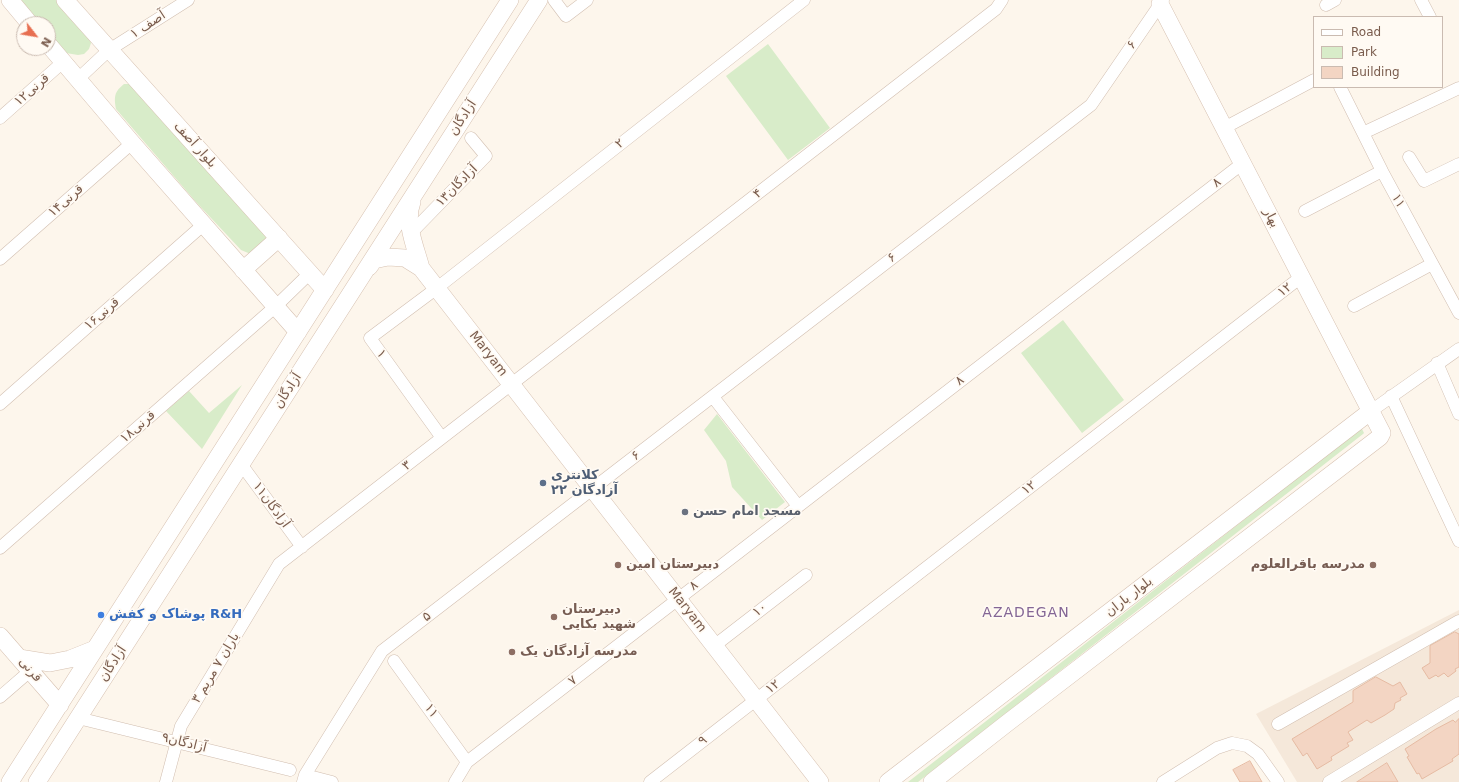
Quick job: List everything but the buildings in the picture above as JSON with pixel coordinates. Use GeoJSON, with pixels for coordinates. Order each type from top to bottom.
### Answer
{"type":"FeatureCollection","features":[{"type":"Feature","properties":{"kind":"street"},"geometry":{"type":"LineString","coordinates":[[10,0],[23,16]]}},
{"type":"Feature","properties":{"kind":"street","name":"بلوار آصف"},"geometry":{"type":"LineString","coordinates":[[65,0],[324,290]]}},
{"type":"Feature","properties":{"kind":"street","name":"۱ آصف"},"geometry":{"type":"LineString","coordinates":[[78,79],[109,50],[188,0]]}},
{"type":"Feature","properties":{"kind":"street","name":"آزادگان"},"geometry":{"type":"LineString","coordinates":[[10,782],[510,0]]}},
{"type":"Feature","properties":{"kind":"street","name":"آزادگان"},"geometry":{"type":"LineString","coordinates":[[37,782],[539,0]]}},
{"type":"Feature","properties":{"kind":"street"},"geometry":{"type":"LineString","coordinates":[[554,0],[566,16],[587,0]]}},
{"type":"Feature","properties":{"kind":"street","name":"۲"},"geometry":{"type":"LineString","coordinates":[[437,288],[804,0]]}},
{"type":"Feature","properties":{"kind":"street","name":"۴"},"geometry":{"type":"LineString","coordinates":[[512,384],[996,9],[1002,0]]}},
{"type":"Feature","properties":{"kind":"street"},"geometry":{"type":"LineString","coordinates":[[1421,0],[1429,16]]}},
{"type":"Feature","properties":{"kind":"street","name":"بهار"},"geometry":{"type":"LineString","coordinates":[[1162,2],[1224,128],[1382,433]]}},
{"type":"Feature","properties":{"kind":"street","name":"۶"},"geometry":{"type":"LineString","coordinates":[[593,489],[1091,105],[1162,2]]}},
{"type":"Feature","properties":{"kind":"street"},"geometry":{"type":"LineString","coordinates":[[56,54],[132,143],[298,332]]}},
{"type":"Feature","properties":{"kind":"street","name":"قرنی۱۲"},"geometry":{"type":"LineString","coordinates":[[0,118],[63,62]]}},
{"type":"Feature","properties":{"kind":"street"},"geometry":{"type":"LineString","coordinates":[[1224,128],[1313,81]]}},
{"type":"Feature","properties":{"kind":"street","name":"۱۱"},"geometry":{"type":"LineString","coordinates":[[1340,88],[1382,171],[1459,313]]}},
{"type":"Feature","properties":{"kind":"street"},"geometry":{"type":"LineString","coordinates":[[1363,133],[1459,88]]}},
{"type":"Feature","properties":{"kind":"street","name":"آزادگان۱۳"},"geometry":{"type":"LineString","coordinates":[[412,232],[486,156],[471,138]]}},
{"type":"Feature","properties":{"kind":"street","name":"قرنی۱۴"},"geometry":{"type":"LineString","coordinates":[[0,259],[132,143]]}},
{"type":"Feature","properties":{"kind":"street"},"geometry":{"type":"LineString","coordinates":[[1409,157],[1424,181],[1459,164]]}},
{"type":"Feature","properties":{"kind":"street","name":"۸"},"geometry":{"type":"LineString","coordinates":[[678,599],[1242,163]]}},
{"type":"Feature","properties":{"kind":"street"},"geometry":{"type":"LineString","coordinates":[[1305,211],[1382,171]]}},
{"type":"Feature","properties":{"kind":"street"},"geometry":{"type":"LineString","coordinates":[[416,193],[410,207],[410,224],[421,268]]}},
{"type":"Feature","properties":{"kind":"street","name":"قرنی۱۶"},"geometry":{"type":"LineString","coordinates":[[0,404],[204,225]]}},
{"type":"Feature","properties":{"kind":"street"},"geometry":{"type":"LineString","coordinates":[[243,270],[279,238]]}},
{"type":"Feature","properties":{"kind":"street"},"geometry":{"type":"LineString","coordinates":[[365,272],[374,260],[388,257],[405,258],[421,268]]}},
{"type":"Feature","properties":{"kind":"street"},"geometry":{"type":"LineString","coordinates":[[1354,306],[1432,264]]}},
{"type":"Feature","properties":{"kind":"street","name":"Maryam"},"geometry":{"type":"LineString","coordinates":[[421,268],[820,782]]}},
{"type":"Feature","properties":{"kind":"street","name":"قرنی۱۸"},"geometry":{"type":"LineString","coordinates":[[0,548],[276,306],[310,273]]}},
{"type":"Feature","properties":{"kind":"street","name":"۱۲"},"geometry":{"type":"LineString","coordinates":[[756,699],[1301,277]]}},
{"type":"Feature","properties":{"kind":"street","name":"۱"},"geometry":{"type":"LineString","coordinates":[[437,288],[370,338],[442,438]]}},
{"type":"Feature","properties":{"kind":"street"},"geometry":{"type":"LineString","coordinates":[[1371,411],[1459,348]]}},
{"type":"Feature","properties":{"kind":"street"},"geometry":{"type":"LineString","coordinates":[[1437,363],[1459,414]]}},
{"type":"Feature","properties":{"kind":"street","name":"۳"},"geometry":{"type":"LineString","coordinates":[[302,547],[512,384]]}},
{"type":"Feature","properties":{"kind":"street"},"geometry":{"type":"LineString","coordinates":[[1391,396],[1459,542]]}},
{"type":"Feature","properties":{"kind":"street"},"geometry":{"type":"LineString","coordinates":[[713,397],[798,506]]}},
{"type":"Feature","properties":{"kind":"street","name":"بلوار باران"},"geometry":{"type":"LineString","coordinates":[[888,782],[1371,411]]}},
{"type":"Feature","properties":{"kind":"street","name":"بلوار باران"},"geometry":{"type":"LineString","coordinates":[[932,782],[1380,437],[1382,433]]}},
{"type":"Feature","properties":{"kind":"street","name":"آزادگان۱۱"},"geometry":{"type":"LineString","coordinates":[[241,464],[302,547]]}},
{"type":"Feature","properties":{"kind":"street","name":"۵"},"geometry":{"type":"LineString","coordinates":[[304,778],[382,651],[593,489]]}},
{"type":"Feature","properties":{"kind":"street","name":"باران ۷ مریم ۳"},"geometry":{"type":"LineString","coordinates":[[166,782],[181,726],[279,564],[302,547]]}},
{"type":"Feature","properties":{"kind":"street","name":"۱۰"},"geometry":{"type":"LineString","coordinates":[[714,646],[806,575]]}},
{"type":"Feature","properties":{"kind":"street","name":"۷"},"geometry":{"type":"LineString","coordinates":[[468,762],[678,599]]}},
{"type":"Feature","properties":{"kind":"street"},"geometry":{"type":"LineString","coordinates":[[1278,724],[1459,621]]}},
{"type":"Feature","properties":{"kind":"street","name":"قرنی"},"geometry":{"type":"LineString","coordinates":[[0,636],[60,705]]}},
{"type":"Feature","properties":{"kind":"street"},"geometry":{"type":"LineString","coordinates":[[19,658],[50,664],[70,659],[95,649]]}},
{"type":"Feature","properties":{"kind":"street","name":"۱۱"},"geometry":{"type":"LineString","coordinates":[[394,661],[468,762]]}},
{"type":"Feature","properties":{"kind":"street"},"geometry":{"type":"LineString","coordinates":[[0,697],[30,671]]}},
{"type":"Feature","properties":{"kind":"street","name":"۹"},"geometry":{"type":"LineString","coordinates":[[650,782],[756,699]]}},
{"type":"Feature","properties":{"kind":"street"},"geometry":{"type":"LineString","coordinates":[[991,703],[1006,724]]}},
{"type":"Feature","properties":{"kind":"street"},"geometry":{"type":"LineString","coordinates":[[1329,782],[1459,703]]}},
{"type":"Feature","properties":{"kind":"street","name":"آزادگان۹"},"geometry":{"type":"LineString","coordinates":[[78,718],[177,741],[290,770]]}},
{"type":"Feature","properties":{"kind":"street"},"geometry":{"type":"LineString","coordinates":[[1163,782],[1217,748],[1232,743],[1247,746],[1258,754],[1278,782]]}},
{"type":"Feature","properties":{"kind":"street"},"geometry":{"type":"LineString","coordinates":[[455,782],[468,762]]}},
{"type":"Feature","properties":{"kind":"street"},"geometry":{"type":"LineString","coordinates":[[304,778],[332,782]]}},
{"type":"Feature","properties":{"kind":"shaded area"},"geometry":{"type":"Polygon","coordinates":[[[1459,610],[1459,782],[1297,782],[1256,714],[1459,610]]]}},
{"type":"Feature","properties":{"kind":"green space"},"geometry":{"type":"Polygon","coordinates":[[[18,0],[60,0],[88,31],[91,43],[89,49],[84,54],[78,55],[66,53],[56,42],[56,16],[32,16],[18,0]]]}},
{"type":"Feature","properties":{"kind":"green space"},"geometry":{"type":"Polygon","coordinates":[[[768,44],[830,128],[788,160],[726,76],[768,44]]]}},
{"type":"Feature","properties":{"kind":"green space"},"geometry":{"type":"Polygon","coordinates":[[[124,84],[131,84],[263,226],[268,242],[253,255],[241,250],[196,202],[116,109],[116,95],[118,90],[124,84]]]}},
{"type":"Feature","properties":{"kind":"green space"},"geometry":{"type":"Polygon","coordinates":[[[1063,320],[1124,400],[1082,433],[1021,353],[1063,320]]]}},
{"type":"Feature","properties":{"kind":"green space"},"geometry":{"type":"Polygon","coordinates":[[[242,385],[202,449],[166,411],[189,391],[209,413],[242,385]]]}},
{"type":"Feature","properties":{"kind":"green space"},"geometry":{"type":"Polygon","coordinates":[[[717,414],[785,502],[762,520],[732,487],[726,461],[704,430],[717,414]]]}},
{"type":"Feature","properties":{"kind":"green space"},"geometry":{"type":"Polygon","coordinates":[[[1362,429],[1363,434],[918,782],[908,782],[1359,430],[1362,429]]]}},
{"type":"Feature","properties":{"kind":"place","name":"کلانتری ۲۲ آزادگان"},"geometry":{"type":"Point","coordinates":[543,483]}},
{"type":"Feature","properties":{"kind":"place","name":"مسجد امام حسن"},"geometry":{"type":"Point","coordinates":[685,512]}},
{"type":"Feature","properties":{"kind":"place","name":"دبیرستان امین"},"geometry":{"type":"Point","coordinates":[618,565]}},
{"type":"Feature","properties":{"kind":"place","name":"مدرسه باقرالعلوم"},"geometry":{"type":"Point","coordinates":[1373,565]}},
{"type":"Feature","properties":{"kind":"place","name":"پوشاک و کفش R&H"},"geometry":{"type":"Point","coordinates":[101,615]}},
{"type":"Feature","properties":{"kind":"place","name":"دبیرستان شهید بکایی"},"geometry":{"type":"Point","coordinates":[554,617]}},
{"type":"Feature","properties":{"kind":"place","name":"مدرسه آزادگان یک"},"geometry":{"type":"Point","coordinates":[512,652]}},
{"type":"Feature","properties":{"kind":"district","name":"AZADEGAN"},"geometry":{"type":"Point","coordinates":[1026,613]}}]}
